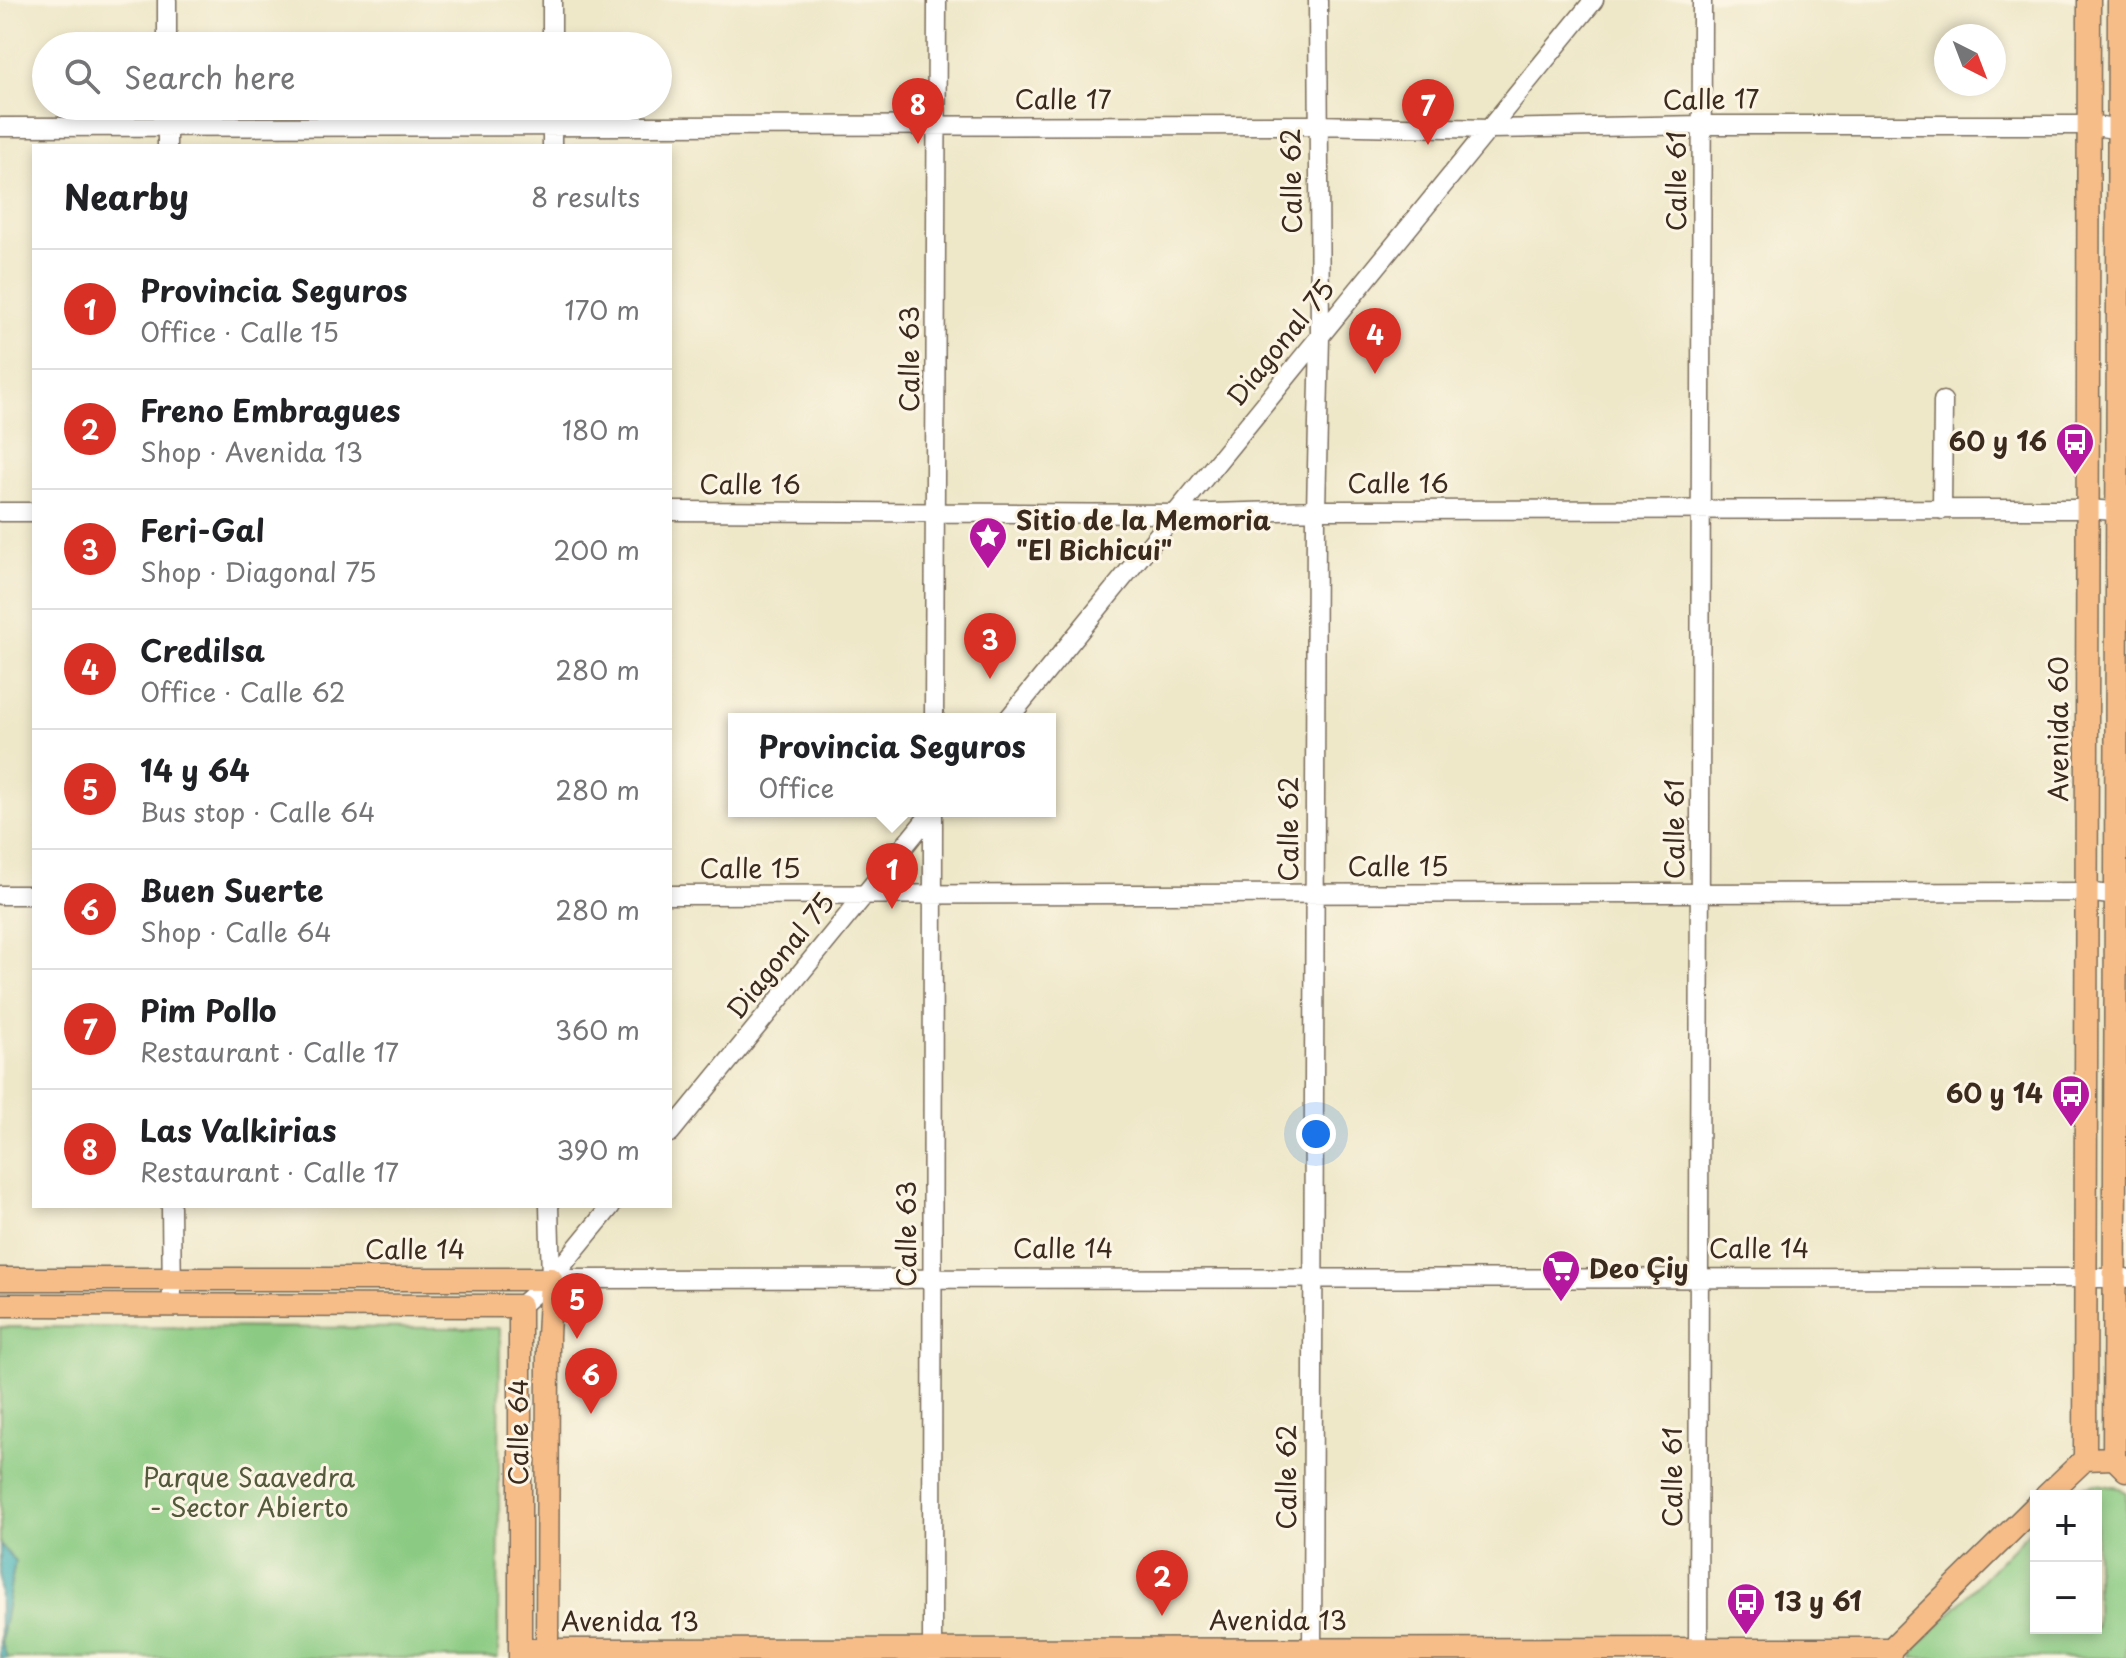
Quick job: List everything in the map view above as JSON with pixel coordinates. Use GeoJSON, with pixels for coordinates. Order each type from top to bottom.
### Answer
{"type":"FeatureCollection","features":[{"type":"Feature","properties":{"kind":"main road","name":"Avenida 60"},"geometry":{"type":"LineString","coordinates":[[2085,1459],[2089,0]]}},
{"type":"Feature","properties":{"kind":"main road"},"geometry":{"type":"LineString","coordinates":[[2052,1490],[2085,1459],[2120,1464],[2122,131],[2119,0]]}},
{"type":"Feature","properties":{"kind":"main road","name":"Calle 14"},"geometry":{"type":"LineString","coordinates":[[0,1279],[551,1279]]}},
{"type":"Feature","properties":{"kind":"main road","name":"Calle 64"},"geometry":{"type":"LineString","coordinates":[[547,1654],[551,1279]]}},
{"type":"Feature","properties":{"kind":"main road","name":"Calle 14"},"geometry":{"type":"LineString","coordinates":[[0,1305],[520,1306]]}},
{"type":"Feature","properties":{"kind":"main road","name":"Calle 64"},"geometry":{"type":"LineString","coordinates":[[520,1306],[520,1654]]}},
{"type":"Feature","properties":{"kind":"main road"},"geometry":{"type":"LineString","coordinates":[[1890,1653],[2030,1512]]}},
{"type":"Feature","properties":{"kind":"main road","name":"Avenida 13"},"geometry":{"type":"LineString","coordinates":[[520,1654],[1890,1653]]}},
{"type":"Feature","properties":{"kind":"street"},"geometry":{"type":"LineString","coordinates":[[167,0],[167,32]]}},
{"type":"Feature","properties":{"kind":"street"},"geometry":{"type":"LineString","coordinates":[[552,0],[552,32]]}},
{"type":"Feature","properties":{"kind":"street","name":"Calle 63"},"geometry":{"type":"LineString","coordinates":[[934,713],[937,0]]}},
{"type":"Feature","properties":{"kind":"street","name":"Calle 62"},"geometry":{"type":"LineString","coordinates":[[1312,1654],[1316,510],[1320,337],[1318,0]]}},
{"type":"Feature","properties":{"kind":"street","name":"Diagonal 75"},"geometry":{"type":"LineString","coordinates":[[1013,713],[1594,0]]}},
{"type":"Feature","properties":{"kind":"street","name":"Calle 61"},"geometry":{"type":"LineString","coordinates":[[1698,1654],[1702,0]]}},
{"type":"Feature","properties":{"kind":"street"},"geometry":{"type":"LineString","coordinates":[[167,120],[167,144]]}},
{"type":"Feature","properties":{"kind":"street"},"geometry":{"type":"LineString","coordinates":[[552,120],[552,144]]}},
{"type":"Feature","properties":{"kind":"street","name":"Calle 17"},"geometry":{"type":"LineString","coordinates":[[0,127],[1317,125],[1489,129],[1703,125],[2089,125],[2122,131]]}},
{"type":"Feature","properties":{"kind":"street"},"geometry":{"type":"LineString","coordinates":[[1942,510],[1943,401]]}},
{"type":"Feature","properties":{"kind":"street","name":"Calle 16"},"geometry":{"type":"LineString","coordinates":[[672,511],[1176,514],[1316,510],[2088,509],[2122,512]]}},
{"type":"Feature","properties":{"kind":"street"},"geometry":{"type":"LineString","coordinates":[[0,512],[32,512]]}},
{"type":"Feature","properties":{"kind":"street","name":"Diagonal 75"},"geometry":{"type":"LineString","coordinates":[[672,1131],[928,817]]}},
{"type":"Feature","properties":{"kind":"street","name":"Calle 63"},"geometry":{"type":"LineString","coordinates":[[932,1654],[933,817]]}},
{"type":"Feature","properties":{"kind":"street","name":"Calle 15"},"geometry":{"type":"LineString","coordinates":[[672,895],[2086,892],[2121,897]]}},
{"type":"Feature","properties":{"kind":"street"},"geometry":{"type":"LineString","coordinates":[[0,895],[32,895]]}},
{"type":"Feature","properties":{"kind":"street"},"geometry":{"type":"LineString","coordinates":[[171,1208],[172,1304]]}},
{"type":"Feature","properties":{"kind":"street","name":"Calle 64"},"geometry":{"type":"LineString","coordinates":[[549,1208],[551,1279]]}},
{"type":"Feature","properties":{"kind":"street"},"geometry":{"type":"LineString","coordinates":[[520,1306],[551,1279],[609,1208]]}},
{"type":"Feature","properties":{"kind":"street","name":"Calle 14"},"geometry":{"type":"LineString","coordinates":[[551,1279],[2120,1278]]}},
{"type":"Feature","properties":{"kind":"green space","name":"Parque Saavedra - Sector Abierto"},"geometry":{"type":"Polygon","coordinates":[[[0,1327],[500,1328],[498,1658],[0,1658],[0,1327]]]}},
{"type":"Feature","properties":{"kind":"green space"},"geometry":{"type":"Polygon","coordinates":[[[2097,1484],[2120,1488],[2126,1493],[2126,1658],[1913,1658],[1915,1649],[2030,1530],[2030,1634],[2102,1634],[2102,1490],[2070,1489],[2097,1484]]]}},
{"type":"Feature","properties":{"kind":"water"},"geometry":{"type":"Polygon","coordinates":[[[0,1545],[15,1561],[1,1640],[7,1658],[0,1658],[0,1545]]]}},
{"type":"Feature","properties":{"kind":"place","name":"Las Valkirias"},"geometry":{"type":"Point","coordinates":[918,144]}},
{"type":"Feature","properties":{"kind":"place","name":"Pim Pollo"},"geometry":{"type":"Point","coordinates":[1428,145]}},
{"type":"Feature","properties":{"kind":"place","name":"Credilsa"},"geometry":{"type":"Point","coordinates":[1375,374]}},
{"type":"Feature","properties":{"kind":"place","name":"60 y 16"},"geometry":{"type":"Point","coordinates":[2075,476]}},
{"type":"Feature","properties":{"kind":"place","name":"Sitio de la Memoria \"El Bichicui\""},"geometry":{"type":"Point","coordinates":[988,570]}},
{"type":"Feature","properties":{"kind":"place","name":"Feri-Gal"},"geometry":{"type":"Point","coordinates":[990,679]}},
{"type":"Feature","properties":{"kind":"place","name":"Provincia Seguros"},"geometry":{"type":"Point","coordinates":[892,909]}},
{"type":"Feature","properties":{"kind":"place","name":"60 y 14"},"geometry":{"type":"Point","coordinates":[2071,1128]}},
{"type":"Feature","properties":{"kind":"place","name":"Deo Çiy"},"geometry":{"type":"Point","coordinates":[1561,1303]}},
{"type":"Feature","properties":{"kind":"place","name":"14 y 64"},"geometry":{"type":"Point","coordinates":[577,1339]}},
{"type":"Feature","properties":{"kind":"place","name":"Buen Suerte"},"geometry":{"type":"Point","coordinates":[591,1414]}},
{"type":"Feature","properties":{"kind":"place","name":"Freno Embragues"},"geometry":{"type":"Point","coordinates":[1162,1616]}},
{"type":"Feature","properties":{"kind":"place","name":"13 y 61"},"geometry":{"type":"Point","coordinates":[1746,1636]}}]}
